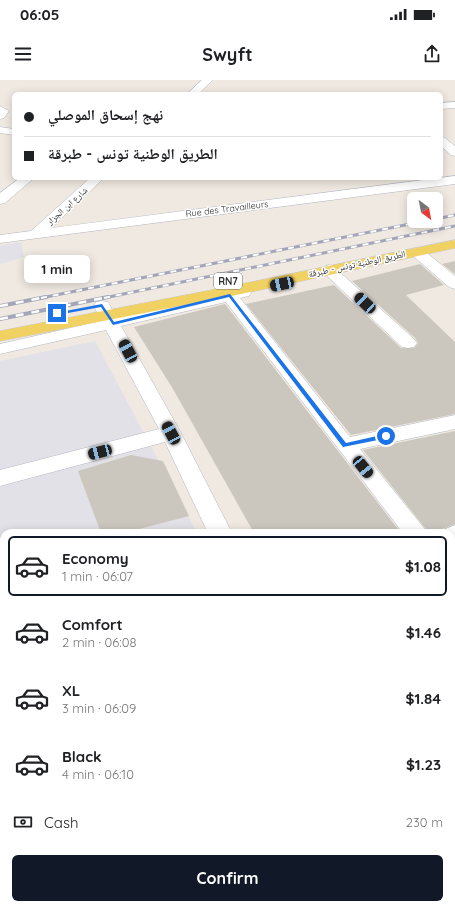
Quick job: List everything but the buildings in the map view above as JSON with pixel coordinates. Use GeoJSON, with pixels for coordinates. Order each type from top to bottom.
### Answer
{"type":"FeatureCollection","features":[{"type":"Feature","properties":{"kind":"main road","name":"الطريق الوطنية تونس - طبرقة"},"geometry":{"type":"LineString","coordinates":[[0,325],[42,316],[108,315],[455,235]]}},
{"type":"Feature","properties":{"kind":"main road","name":"الطريق الوطنية تونس - طبرقة"},"geometry":{"type":"LineString","coordinates":[[0,336],[228,294],[455,245]]}},
{"type":"Feature","properties":{"kind":"street"},"geometry":{"type":"LineString","coordinates":[[194,92],[208,80]]}},
{"type":"Feature","properties":{"kind":"street"},"geometry":{"type":"LineString","coordinates":[[443,106],[455,105]]}},
{"type":"Feature","properties":{"kind":"street"},"geometry":{"type":"LineString","coordinates":[[0,109],[4,111],[0,116]]}},
{"type":"Feature","properties":{"kind":"street"},"geometry":{"type":"LineString","coordinates":[[0,130],[12,132]]}},
{"type":"Feature","properties":{"kind":"street"},"geometry":{"type":"LineString","coordinates":[[443,134],[455,143]]}},
{"type":"Feature","properties":{"kind":"street"},"geometry":{"type":"LineString","coordinates":[[443,142],[455,152]]}},
{"type":"Feature","properties":{"kind":"street"},"geometry":{"type":"LineString","coordinates":[[0,200],[25,180]]}},
{"type":"Feature","properties":{"kind":"street","name":"شارع ابن الجزار"},"geometry":{"type":"LineString","coordinates":[[36,234],[96,180]]}},
{"type":"Feature","properties":{"kind":"street","name":"Rue des Travailleurs"},"geometry":{"type":"LineString","coordinates":[[0,239],[455,180]]}},
{"type":"Feature","properties":{"kind":"street"},"geometry":{"type":"LineString","coordinates":[[418,253],[455,284]]}},
{"type":"Feature","properties":{"kind":"street"},"geometry":{"type":"LineString","coordinates":[[331,272],[408,343]]}},
{"type":"Feature","properties":{"kind":"street"},"geometry":{"type":"LineString","coordinates":[[228,294],[345,445],[413,529]]}},
{"type":"Feature","properties":{"kind":"street"},"geometry":{"type":"LineString","coordinates":[[0,349],[108,315],[171,433],[218,529]]}},
{"type":"Feature","properties":{"kind":"street"},"geometry":{"type":"LineString","coordinates":[[345,445],[455,422]]}},
{"type":"Feature","properties":{"kind":"street"},"geometry":{"type":"LineString","coordinates":[[0,478],[171,433]]}},
{"type":"Feature","properties":{"kind":"shaded area"},"geometry":{"type":"Polygon","coordinates":[[[21,242],[24,257],[0,264],[0,246],[21,242]]]}},
{"type":"Feature","properties":{"kind":"shaded area"},"geometry":{"type":"Polygon","coordinates":[[[95,341],[195,529],[0,529],[0,361],[95,341]]]}},
{"type":"Feature","properties":{"kind":"railway"},"geometry":{"type":"LineString","coordinates":[[443,218],[455,215]]}},
{"type":"Feature","properties":{"kind":"railway"},"geometry":{"type":"LineString","coordinates":[[45,297],[407,225]]}},
{"type":"Feature","properties":{"kind":"railway"},"geometry":{"type":"LineString","coordinates":[[104,298],[455,226]]}},
{"type":"Feature","properties":{"kind":"railway"},"geometry":{"type":"LineString","coordinates":[[0,306],[45,297]]}},
{"type":"Feature","properties":{"kind":"railway"},"geometry":{"type":"LineString","coordinates":[[41,298],[45,297]]}},
{"type":"Feature","properties":{"kind":"railway"},"geometry":{"type":"LineString","coordinates":[[0,319],[108,297]]}},
{"type":"Feature","properties":{"kind":"route"},"geometry":{"type":"LineString","coordinates":[[57,313],[102,306],[113,324],[230,296],[345,445],[386,436]]}}]}
